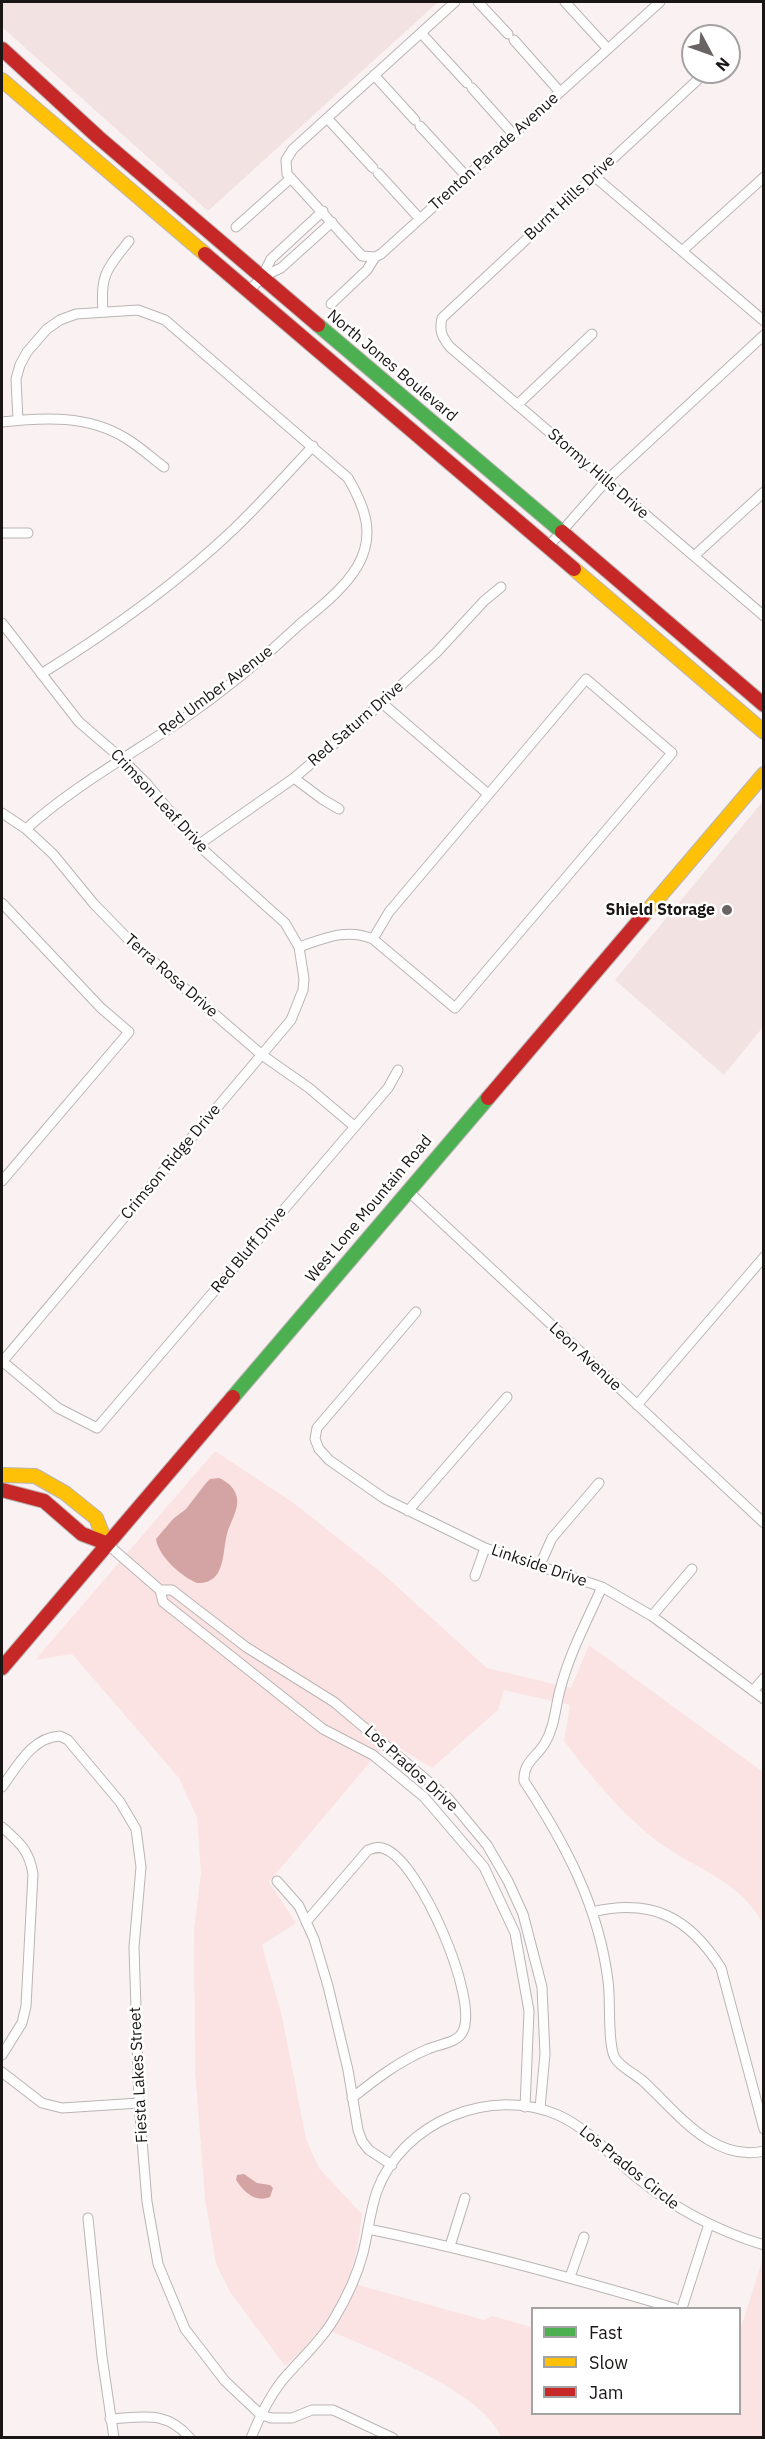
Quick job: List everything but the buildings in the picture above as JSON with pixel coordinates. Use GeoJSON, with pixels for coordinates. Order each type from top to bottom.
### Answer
{"type":"FeatureCollection","features":[{"type":"Feature","properties":{"kind":"main road","name":"North Jones Boulevard"},"geometry":{"type":"LineString","coordinates":[[2,49],[98,137],[764,705]]}},
{"type":"Feature","properties":{"kind":"main road"},"geometry":{"type":"LineString","coordinates":[[2,80],[764,732]]}},
{"type":"Feature","properties":{"kind":"main road"},"geometry":{"type":"LineString","coordinates":[[85,152],[98,137]]}},
{"type":"Feature","properties":{"kind":"main road","name":"West Lone Mountain Road"},"geometry":{"type":"LineString","coordinates":[[2,1668],[106,1543],[764,774]]}},
{"type":"Feature","properties":{"kind":"main road"},"geometry":{"type":"LineString","coordinates":[[2,1474],[35,1476],[66,1493],[96,1518],[106,1543]]}},
{"type":"Feature","properties":{"kind":"main road"},"geometry":{"type":"LineString","coordinates":[[2,1490],[44,1501],[82,1534],[106,1543]]}},
{"type":"Feature","properties":{"kind":"street"},"geometry":{"type":"LineString","coordinates":[[375,257],[362,255],[285,170],[286,160],[293,149],[455,2]]}},
{"type":"Feature","properties":{"kind":"street"},"geometry":{"type":"LineString","coordinates":[[478,2],[560,92]]}},
{"type":"Feature","properties":{"kind":"street"},"geometry":{"type":"LineString","coordinates":[[565,2],[608,49]]}},
{"type":"Feature","properties":{"kind":"street","name":"Trenton Parade Avenue"},"geometry":{"type":"LineString","coordinates":[[331,304],[367,270],[375,257],[660,2]]}},
{"type":"Feature","properties":{"kind":"street"},"geometry":{"type":"LineString","coordinates":[[421,33],[513,134]]}},
{"type":"Feature","properties":{"kind":"street"},"geometry":{"type":"LineString","coordinates":[[374,75],[467,177]]}},
{"type":"Feature","properties":{"kind":"street","name":"Burnt Hills Drive"},"geometry":{"type":"LineString","coordinates":[[440,328],[442,318],[693,84]]}},
{"type":"Feature","properties":{"kind":"street"},"geometry":{"type":"LineString","coordinates":[[327,118],[420,219]]}},
{"type":"Feature","properties":{"kind":"street"},"geometry":{"type":"LineString","coordinates":[[594,176],[764,321]]}},
{"type":"Feature","properties":{"kind":"street"},"geometry":{"type":"LineString","coordinates":[[236,227],[291,177]]}},
{"type":"Feature","properties":{"kind":"street"},"geometry":{"type":"LineString","coordinates":[[682,252],[764,177]]}},
{"type":"Feature","properties":{"kind":"street"},"geometry":{"type":"LineString","coordinates":[[249,291],[262,277],[271,259],[323,211]]}},
{"type":"Feature","properties":{"kind":"street"},"geometry":{"type":"LineString","coordinates":[[262,277],[281,268],[332,222]]}},
{"type":"Feature","properties":{"kind":"street"},"geometry":{"type":"LineString","coordinates":[[103,311],[101,288],[105,275],[110,264],[129,241]]}},
{"type":"Feature","properties":{"kind":"street"},"geometry":{"type":"LineString","coordinates":[[18,420],[16,379],[20,364],[47,329],[60,320],[76,314],[138,310],[165,320],[313,446],[234,529],[161,591],[84,647],[41,674]]}},
{"type":"Feature","properties":{"kind":"street","name":"Stormy Hills Drive"},"geometry":{"type":"LineString","coordinates":[[440,328],[442,337],[450,347],[764,616]]}},
{"type":"Feature","properties":{"kind":"street"},"geometry":{"type":"LineString","coordinates":[[517,405],[592,334]]}},
{"type":"Feature","properties":{"kind":"street"},"geometry":{"type":"LineString","coordinates":[[548,547],[606,481],[764,334]]}},
{"type":"Feature","properties":{"kind":"street"},"geometry":{"type":"LineString","coordinates":[[2,422],[62,418],[91,424],[113,431],[129,440],[164,467]]}},
{"type":"Feature","properties":{"kind":"street","name":"Red Umber Avenue"},"geometry":{"type":"LineString","coordinates":[[26,829],[56,802],[180,721],[236,680],[343,586],[358,566],[366,540],[367,523],[363,503],[348,478],[313,446]]}},
{"type":"Feature","properties":{"kind":"street"},"geometry":{"type":"LineString","coordinates":[[694,556],[764,492]]}},
{"type":"Feature","properties":{"kind":"street"},"geometry":{"type":"LineString","coordinates":[[2,533],[28,533]]}},
{"type":"Feature","properties":{"kind":"street","name":"Red Saturn Drive"},"geometry":{"type":"LineString","coordinates":[[198,845],[294,778],[382,703],[437,652],[501,586]]}},
{"type":"Feature","properties":{"kind":"street","name":"Crimson Leaf Drive"},"geometry":{"type":"LineString","coordinates":[[2,623],[79,722],[147,784],[198,845],[285,923],[299,947]]}},
{"type":"Feature","properties":{"kind":"street"},"geometry":{"type":"LineString","coordinates":[[299,947],[338,933],[362,935],[373,939],[455,1008],[672,753],[586,679],[389,912],[373,939]]}},
{"type":"Feature","properties":{"kind":"street"},"geometry":{"type":"LineString","coordinates":[[382,703],[488,794]]}},
{"type":"Feature","properties":{"kind":"street"},"geometry":{"type":"LineString","coordinates":[[294,778],[322,800],[339,809]]}},
{"type":"Feature","properties":{"kind":"street","name":"Terra Rosa Drive"},"geometry":{"type":"LineString","coordinates":[[2,813],[26,829],[53,854],[94,904],[132,943],[262,1055],[309,1088],[354,1126]]}},
{"type":"Feature","properties":{"kind":"street"},"geometry":{"type":"LineString","coordinates":[[2,903],[101,1008],[129,1032],[2,1181]]}},
{"type":"Feature","properties":{"kind":"street","name":"Crimson Ridge Drive"},"geometry":{"type":"LineString","coordinates":[[2,1362],[291,1020],[303,990],[304,979],[299,947]]}},
{"type":"Feature","properties":{"kind":"street","name":"Red Bluff Drive"},"geometry":{"type":"LineString","coordinates":[[2,1362],[58,1408],[97,1428],[388,1088],[398,1070]]}},
{"type":"Feature","properties":{"kind":"street","name":"Leon Avenue"},"geometry":{"type":"LineString","coordinates":[[407,1190],[764,1523]]}},
{"type":"Feature","properties":{"kind":"street"},"geometry":{"type":"LineString","coordinates":[[637,1405],[764,1257]]}},
{"type":"Feature","properties":{"kind":"street","name":"Linkside Drive"},"geometry":{"type":"LineString","coordinates":[[416,1312],[317,1428],[315,1439],[319,1449],[329,1460],[385,1499],[408,1511],[485,1548],[602,1587],[652,1616],[764,1699]]}},
{"type":"Feature","properties":{"kind":"street"},"geometry":{"type":"LineString","coordinates":[[408,1511],[507,1397]]}},
{"type":"Feature","properties":{"kind":"street"},"geometry":{"type":"LineString","coordinates":[[539,1567],[552,1538],[599,1483]]}},
{"type":"Feature","properties":{"kind":"street","name":"Los Prados Drive"},"geometry":{"type":"LineString","coordinates":[[106,1543],[160,1590],[164,1602],[235,1661],[324,1729],[373,1755],[424,1797],[484,1868],[515,1933],[525,1983],[529,2011],[525,2107]]}},
{"type":"Feature","properties":{"kind":"street"},"geometry":{"type":"LineString","coordinates":[[475,1576],[485,1548]]}},
{"type":"Feature","properties":{"kind":"street"},"geometry":{"type":"LineString","coordinates":[[652,1616],[692,1569]]}},
{"type":"Feature","properties":{"kind":"street"},"geometry":{"type":"LineString","coordinates":[[602,1587],[571,1657],[560,1691],[555,1721],[545,1744],[527,1764],[523,1772],[524,1781],[556,1829],[581,1881],[592,1912],[608,1981],[612,2048],[615,2059],[680,2118],[714,2143],[737,2152],[764,2151]]}},
{"type":"Feature","properties":{"kind":"street","name":"Los Prados Drive"},"geometry":{"type":"LineString","coordinates":[[160,1590],[171,1590],[246,1647],[334,1702],[448,1798],[487,1845],[508,1881],[523,1914],[542,1987],[545,2054],[540,2109]]}},
{"type":"Feature","properties":{"kind":"street"},"geometry":{"type":"LineString","coordinates":[[753,1691],[764,1678]]}},
{"type":"Feature","properties":{"kind":"street","name":"Fiesta Lakes Street"},"geometry":{"type":"LineString","coordinates":[[2,1787],[35,1744],[54,1736],[60,1736],[68,1740],[120,1802],[136,1829],[141,1867],[134,1947],[139,2103],[147,2202],[158,2264],[185,2329],[225,2381],[260,2414]]}},
{"type":"Feature","properties":{"kind":"street"},"geometry":{"type":"LineString","coordinates":[[2,1827],[22,1845],[31,1859],[33,1874],[26,2006],[22,2023],[2,2055]]}},
{"type":"Feature","properties":{"kind":"street"},"geometry":{"type":"LineString","coordinates":[[306,1922],[368,1850],[376,1847],[393,1853],[405,1866],[444,1930],[457,1969],[465,2015],[465,2027],[462,2034],[456,2039],[427,2049],[386,2071],[352,2098]]}},
{"type":"Feature","properties":{"kind":"street"},"geometry":{"type":"LineString","coordinates":[[277,1881],[299,1906],[314,1939],[348,2070],[362,2141],[369,2150],[392,2164]]}},
{"type":"Feature","properties":{"kind":"street"},"geometry":{"type":"LineString","coordinates":[[592,1912],[628,1906],[659,1912],[686,1926],[706,1944],[721,1968],[764,2129]]}},
{"type":"Feature","properties":{"kind":"street"},"geometry":{"type":"LineString","coordinates":[[2,2072],[42,2103],[62,2108],[139,2103]]}},
{"type":"Feature","properties":{"kind":"street","name":"Los Prados Circle"},"geometry":{"type":"LineString","coordinates":[[251,2438],[260,2414],[281,2383],[320,2339],[349,2292],[363,2254],[377,2190],[392,2164],[408,2144],[430,2126],[467,2109],[482,2106],[540,2109],[584,2129],[639,2180],[678,2208],[736,2236],[764,2245]]}},
{"type":"Feature","properties":{"kind":"street"},"geometry":{"type":"LineString","coordinates":[[450,2246],[465,2198]]}},
{"type":"Feature","properties":{"kind":"street"},"geometry":{"type":"LineString","coordinates":[[88,2218],[102,2357],[114,2438]]}},
{"type":"Feature","properties":{"kind":"street"},"geometry":{"type":"LineString","coordinates":[[682,2307],[709,2224]]}},
{"type":"Feature","properties":{"kind":"street"},"geometry":{"type":"LineString","coordinates":[[368,2229],[450,2246],[570,2277],[671,2307]]}},
{"type":"Feature","properties":{"kind":"street"},"geometry":{"type":"LineString","coordinates":[[570,2277],[584,2238]]}},
{"type":"Feature","properties":{"kind":"street"},"geometry":{"type":"LineString","coordinates":[[260,2414],[271,2418],[292,2418],[312,2410],[333,2410],[393,2438]]}},
{"type":"Feature","properties":{"kind":"street"},"geometry":{"type":"LineString","coordinates":[[110,2419],[146,2416],[173,2421],[190,2438]]}},
{"type":"Feature","properties":{"kind":"shaded area"},"geometry":{"type":"Polygon","coordinates":[[[2,2],[438,2],[208,211],[2,27],[2,2]]]}},
{"type":"Feature","properties":{"kind":"shaded area"},"geometry":{"type":"Polygon","coordinates":[[[763,801],[763,1027],[724,1075],[615,980],[763,801]]]}},
{"type":"Feature","properties":{"kind":"shaded area"},"geometry":{"type":"Polygon","coordinates":[[[215,1451],[295,1504],[381,1572],[487,1668],[571,1688],[589,1645],[763,1772],[763,1923],[739,1893],[648,1834],[603,1790],[564,1741],[570,1705],[504,1690],[498,1710],[432,1768],[388,1741],[269,1882],[296,1923],[262,1945],[282,2016],[306,2139],[319,2168],[362,2214],[357,2250],[348,2282],[484,2320],[492,2316],[531,2327],[531,2415],[741,2415],[741,2328],[763,2258],[763,2437],[501,2437],[489,2419],[448,2387],[422,2372],[322,2327],[304,2349],[285,2366],[230,2292],[216,2264],[205,2199],[195,2070],[194,1929],[201,1873],[197,1818],[179,1778],[72,1654],[35,1660],[215,1451]]]}},
{"type":"Feature","properties":{"kind":"shaded area"},"geometry":{"type":"Polygon","coordinates":[[[219,1478],[235,1491],[237,1507],[227,1534],[218,1573],[206,1582],[197,1583],[185,1576],[166,1559],[156,1539],[173,1519],[186,1509],[210,1479],[219,1478]]]}},
{"type":"Feature","properties":{"kind":"shaded area"},"geometry":{"type":"Polygon","coordinates":[[[244,2174],[257,2183],[270,2185],[273,2188],[270,2197],[259,2199],[246,2192],[236,2180],[237,2175],[244,2174]]]}},
{"type":"Feature","properties":{"kind":"traffic: fast"},"geometry":{"type":"LineString","coordinates":[[318,325],[562,532]]}},
{"type":"Feature","properties":{"kind":"traffic: fast"},"geometry":{"type":"LineString","coordinates":[[233,1397],[488,1098]]}},
{"type":"Feature","properties":{"kind":"traffic: slow"},"geometry":{"type":"LineString","coordinates":[[2,80],[205,254]]}},
{"type":"Feature","properties":{"kind":"traffic: slow"},"geometry":{"type":"LineString","coordinates":[[574,569],[764,732]]}},
{"type":"Feature","properties":{"kind":"traffic: slow"},"geometry":{"type":"LineString","coordinates":[[643,916],[764,774]]}},
{"type":"Feature","properties":{"kind":"traffic: slow"},"geometry":{"type":"LineString","coordinates":[[2,1475],[35,1476],[65,1493],[96,1518],[106,1543]]}},
{"type":"Feature","properties":{"kind":"traffic: jam"},"geometry":{"type":"LineString","coordinates":[[2,49],[98,137],[318,325]]}},
{"type":"Feature","properties":{"kind":"traffic: jam"},"geometry":{"type":"LineString","coordinates":[[205,254],[574,569]]}},
{"type":"Feature","properties":{"kind":"traffic: jam"},"geometry":{"type":"LineString","coordinates":[[562,532],[764,705]]}},
{"type":"Feature","properties":{"kind":"traffic: jam"},"geometry":{"type":"LineString","coordinates":[[488,1098],[643,916]]}},
{"type":"Feature","properties":{"kind":"traffic: jam"},"geometry":{"type":"LineString","coordinates":[[2,1668],[233,1397]]}},
{"type":"Feature","properties":{"kind":"traffic: jam"},"geometry":{"type":"LineString","coordinates":[[2,1490],[44,1501],[82,1534],[106,1543]]}},
{"type":"Feature","properties":{"kind":"place","name":"Shield Storage"},"geometry":{"type":"Point","coordinates":[727,910]}}]}
